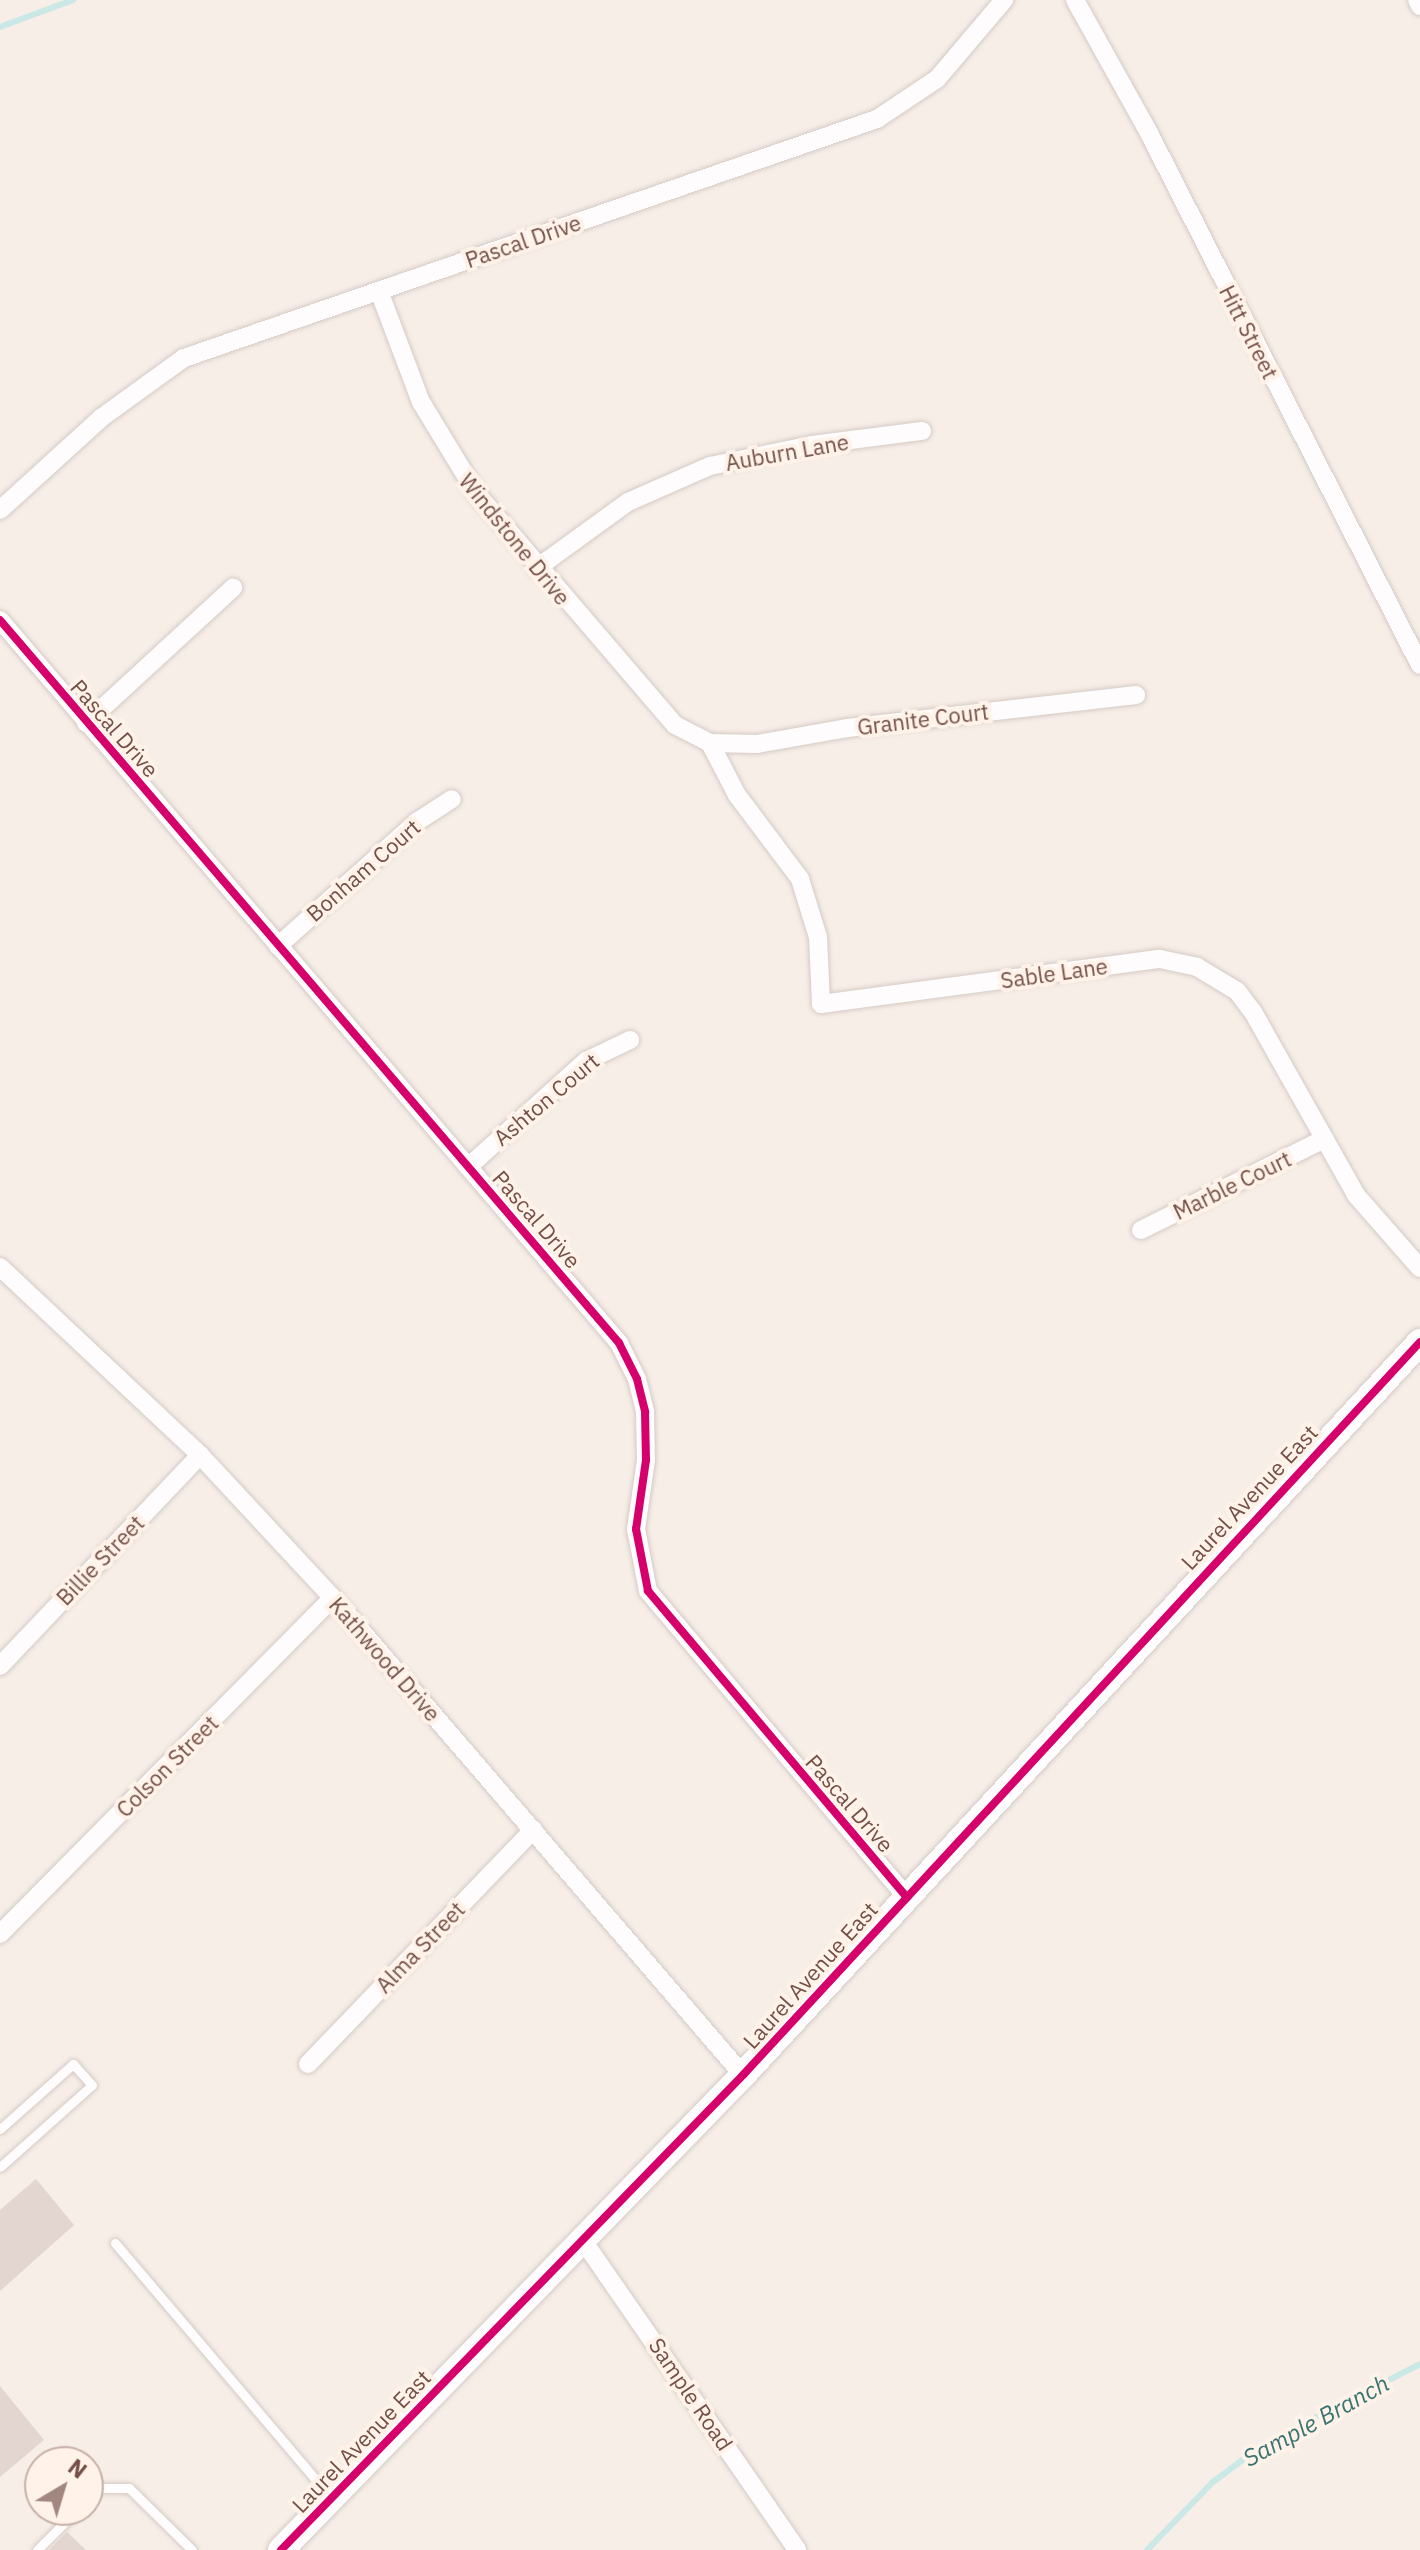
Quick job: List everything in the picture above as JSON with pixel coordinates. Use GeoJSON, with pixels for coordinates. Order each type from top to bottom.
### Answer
{"type":"FeatureCollection","features":[{"type":"Feature","properties":{"kind":"street","name":"Pascal Drive"},"geometry":{"type":"LineString","coordinates":[[0,510],[101,418],[184,358],[877,119],[937,79],[1004,0]]}},
{"type":"Feature","properties":{"kind":"street","name":"Hitt Street"},"geometry":{"type":"LineString","coordinates":[[1075,0],[1149,133],[1420,665]]}},
{"type":"Feature","properties":{"kind":"street"},"geometry":{"type":"LineString","coordinates":[[1417,0],[1420,6]]}},
{"type":"Feature","properties":{"kind":"street","name":"Windstone Drive"},"geometry":{"type":"LineString","coordinates":[[379,291],[421,402],[444,446],[537,568],[650,700],[675,725],[710,743]]}},
{"type":"Feature","properties":{"kind":"street","name":"Auburn Lane"},"geometry":{"type":"LineString","coordinates":[[537,568],[628,502],[710,466],[757,454],[922,431]]}},
{"type":"Feature","properties":{"kind":"street"},"geometry":{"type":"LineString","coordinates":[[86,723],[233,588]]}},
{"type":"Feature","properties":{"kind":"street","name":"Pascal Drive"},"geometry":{"type":"LineString","coordinates":[[0,620],[604,1324],[630,1363],[647,1429],[637,1552],[654,1602],[907,1897]]}},
{"type":"Feature","properties":{"kind":"street","name":"Granite Court"},"geometry":{"type":"LineString","coordinates":[[710,743],[757,744],[847,728],[1136,695]]}},
{"type":"Feature","properties":{"kind":"street","name":"Sable Lane"},"geometry":{"type":"LineString","coordinates":[[710,743],[737,795],[800,879],[818,937],[821,1004],[1160,959],[1197,967],[1237,991],[1253,1012],[1322,1140],[1379,1227],[1420,1268]]}},
{"type":"Feature","properties":{"kind":"street","name":"Bonham Court"},"geometry":{"type":"LineString","coordinates":[[278,946],[418,821],[452,799]]}},
{"type":"Feature","properties":{"kind":"street","name":"Ashton Court"},"geometry":{"type":"LineString","coordinates":[[468,1167],[586,1061],[630,1040]]}},
{"type":"Feature","properties":{"kind":"street","name":"Marble Court"},"geometry":{"type":"LineString","coordinates":[[1141,1230],[1322,1140]]}},
{"type":"Feature","properties":{"kind":"street","name":"Kathwood Drive"},"geometry":{"type":"LineString","coordinates":[[0,1267],[200,1455],[333,1598],[743,2075]]}},
{"type":"Feature","properties":{"kind":"street","name":"Laurel Avenue East"},"geometry":{"type":"LineString","coordinates":[[281,2550],[743,2075],[1420,1342]]}},
{"type":"Feature","properties":{"kind":"street","name":"Billie Street"},"geometry":{"type":"LineString","coordinates":[[0,1666],[200,1455]]}},
{"type":"Feature","properties":{"kind":"street","name":"Colson Street"},"geometry":{"type":"LineString","coordinates":[[0,1934],[333,1598]]}},
{"type":"Feature","properties":{"kind":"street","name":"Alma Street"},"geometry":{"type":"LineString","coordinates":[[308,2064],[533,1830]]}},
{"type":"Feature","properties":{"kind":"street","name":"Sample Road"},"geometry":{"type":"LineString","coordinates":[[582,2239],[797,2550]]}},
{"type":"Feature","properties":{"kind":"lane"},"geometry":{"type":"LineString","coordinates":[[0,2129],[73,2064],[92,2085],[0,2167]]}},
{"type":"Feature","properties":{"kind":"lane"},"geometry":{"type":"LineString","coordinates":[[115,2243],[331,2498]]}},
{"type":"Feature","properties":{"kind":"lane"},"geometry":{"type":"LineString","coordinates":[[104,2488],[129,2488],[192,2550]]}},
{"type":"Feature","properties":{"kind":"lane"},"geometry":{"type":"LineString","coordinates":[[37,2550],[61,2526]]}},
{"type":"Feature","properties":{"kind":"building"},"geometry":{"type":"Polygon","coordinates":[[[36,2179],[74,2225],[0,2291],[0,2210],[36,2179]]]}},
{"type":"Feature","properties":{"kind":"building"},"geometry":{"type":"Polygon","coordinates":[[[0,2386],[44,2440],[37,2446],[24,2446],[24,2457],[0,2477],[0,2386]]]}},
{"type":"Feature","properties":{"kind":"building"},"geometry":{"type":"Polygon","coordinates":[[[67,2532],[86,2550],[49,2550],[67,2532]]]}},
{"type":"Feature","properties":{"kind":"waterway"},"geometry":{"type":"LineString","coordinates":[[0,27],[73,0]]}},
{"type":"Feature","properties":{"kind":"waterway","name":"Sample Branch"},"geometry":{"type":"LineString","coordinates":[[1147,2550],[1213,2482],[1264,2444],[1420,2364]]}},
{"type":"Feature","properties":{"kind":"cycle path"},"geometry":{"type":"LineString","coordinates":[[0,620],[619,1343],[637,1379],[645,1412],[646,1460],[636,1529],[648,1591],[907,1897]]}},
{"type":"Feature","properties":{"kind":"cycle path"},"geometry":{"type":"LineString","coordinates":[[281,2550],[743,2075],[1420,1342]]}}]}
